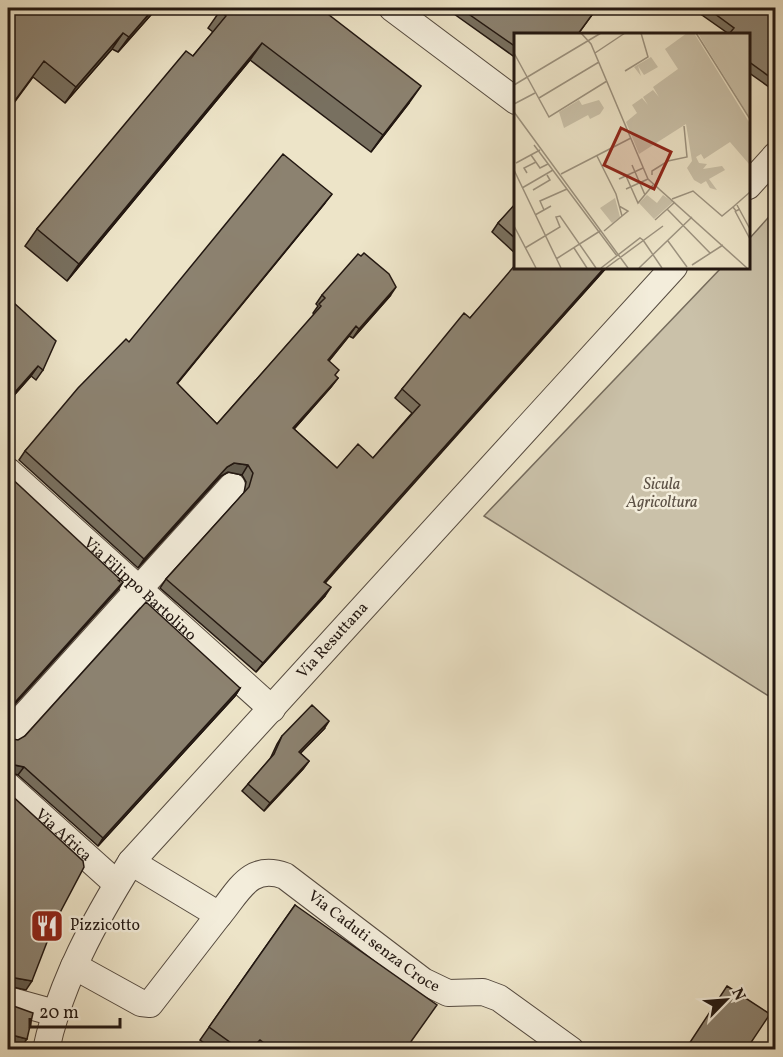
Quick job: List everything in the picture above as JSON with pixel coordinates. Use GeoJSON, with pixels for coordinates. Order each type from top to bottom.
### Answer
{"type":"FeatureCollection","features":[{"type":"Feature","properties":{"kind":"street"},"geometry":{"type":"LineString","coordinates":[[392,8],[514,100]]}},
{"type":"Feature","properties":{"kind":"street"},"geometry":{"type":"LineString","coordinates":[[750,184],[776,155]]}},
{"type":"Feature","properties":{"kind":"street","name":"Via Resuttana"},"geometry":{"type":"LineString","coordinates":[[46,1050],[55,1013],[74,966],[131,862],[673,268]]}},
{"type":"Feature","properties":{"kind":"street","name":"Via Filippo Bartolino"},"geometry":{"type":"LineString","coordinates":[[8,471],[272,709]]}},
{"type":"Feature","properties":{"kind":"street"},"geometry":{"type":"LineString","coordinates":[[8,734],[232,486]]}},
{"type":"Feature","properties":{"kind":"street","name":"Via Africa"},"geometry":{"type":"LineString","coordinates":[[8,786],[117,885]]}},
{"type":"Feature","properties":{"kind":"street"},"geometry":{"type":"LineString","coordinates":[[131,862],[219,915]]}},
{"type":"Feature","properties":{"kind":"street","name":"Via Caduti senza Croce"},"geometry":{"type":"LineString","coordinates":[[74,966],[141,1003],[150,1004],[249,879],[259,872],[270,871],[278,873],[423,981],[448,993],[483,992],[499,998],[571,1050]]}},
{"type":"Feature","properties":{"kind":"street"},"geometry":{"type":"LineString","coordinates":[[8,1000],[55,1013]]}},
{"type":"Feature","properties":{"kind":"green space","name":"Sicula Agricoltura"},"geometry":{"type":"Polygon","coordinates":[[[775,210],[775,700],[484,516],[721,268],[750,268],[750,238],[775,210]]]}},
{"type":"Feature","properties":{"kind":"building"},"geometry":{"type":"Polygon","coordinates":[[[8,8],[154,8],[129,37],[123,33],[76,87],[44,61],[8,110],[8,8]]]}},
{"type":"Feature","properties":{"kind":"building"},"geometry":{"type":"Polygon","coordinates":[[[222,8],[320,8],[421,86],[383,135],[262,43],[79,264],[37,229],[186,51],[193,56],[226,16],[219,11],[222,8]]]}},
{"type":"Feature","properties":{"kind":"building"},"geometry":{"type":"Polygon","coordinates":[[[460,8],[597,8],[579,33],[514,33],[514,46],[460,8]]]}},
{"type":"Feature","properties":{"kind":"building"},"geometry":{"type":"Polygon","coordinates":[[[707,8],[776,8],[776,78],[774,80],[750,62],[750,33],[730,33],[734,28],[707,8]]]}},
{"type":"Feature","properties":{"kind":"building"},"geometry":{"type":"Polygon","coordinates":[[[283,154],[332,194],[177,383],[217,424],[321,306],[319,304],[325,298],[322,295],[358,254],[361,256],[364,253],[389,274],[396,287],[359,329],[356,326],[328,360],[339,370],[335,375],[338,378],[293,428],[337,468],[358,444],[373,458],[420,405],[402,389],[464,313],[470,318],[514,266],[604,268],[324,582],[331,587],[263,663],[166,579],[249,487],[253,473],[248,465],[234,463],[227,467],[144,559],[25,451],[78,388],[126,339],[129,342],[283,154]]]}},
{"type":"Feature","properties":{"kind":"building"},"geometry":{"type":"Polygon","coordinates":[[[514,205],[514,237],[498,223],[514,205]]]}},
{"type":"Feature","properties":{"kind":"building"},"geometry":{"type":"Polygon","coordinates":[[[14,303],[56,341],[43,370],[38,366],[15,392],[8,384],[8,307],[9,309],[14,303]]]}},
{"type":"Feature","properties":{"kind":"building"},"geometry":{"type":"Polygon","coordinates":[[[8,475],[123,582],[8,710],[8,475]]]}},
{"type":"Feature","properties":{"kind":"building"},"geometry":{"type":"Polygon","coordinates":[[[146,602],[240,688],[103,838],[24,767],[8,765],[8,738],[18,740],[25,736],[146,602]]]}},
{"type":"Feature","properties":{"kind":"building"},"geometry":{"type":"Polygon","coordinates":[[[312,705],[329,721],[299,752],[309,761],[270,803],[248,784],[274,754],[282,736],[312,705]]]}},
{"type":"Feature","properties":{"kind":"building"},"geometry":{"type":"Polygon","coordinates":[[[8,792],[83,861],[84,867],[54,924],[32,981],[10,977],[8,980],[8,792]]]}},
{"type":"Feature","properties":{"kind":"building"},"geometry":{"type":"Polygon","coordinates":[[[295,905],[437,1005],[405,1050],[273,1050],[260,1040],[250,1050],[241,1050],[209,1027],[295,905]]]}},
{"type":"Feature","properties":{"kind":"building"},"geometry":{"type":"Polygon","coordinates":[[[727,986],[770,1014],[746,1050],[685,1050],[727,986]]]}},
{"type":"Feature","properties":{"kind":"building"},"geometry":{"type":"Polygon","coordinates":[[[8,1004],[33,1013],[27,1039],[8,1034],[8,1004]]]}},
{"type":"Feature","properties":{"kind":"building"},"geometry":{"type":"Polygon","coordinates":[[[126,1044],[134,1050],[123,1050],[126,1044]]]}},
{"type":"Feature","properties":{"kind":"place","name":"Pizzicotto"},"geometry":{"type":"Point","coordinates":[47,926]}}]}
